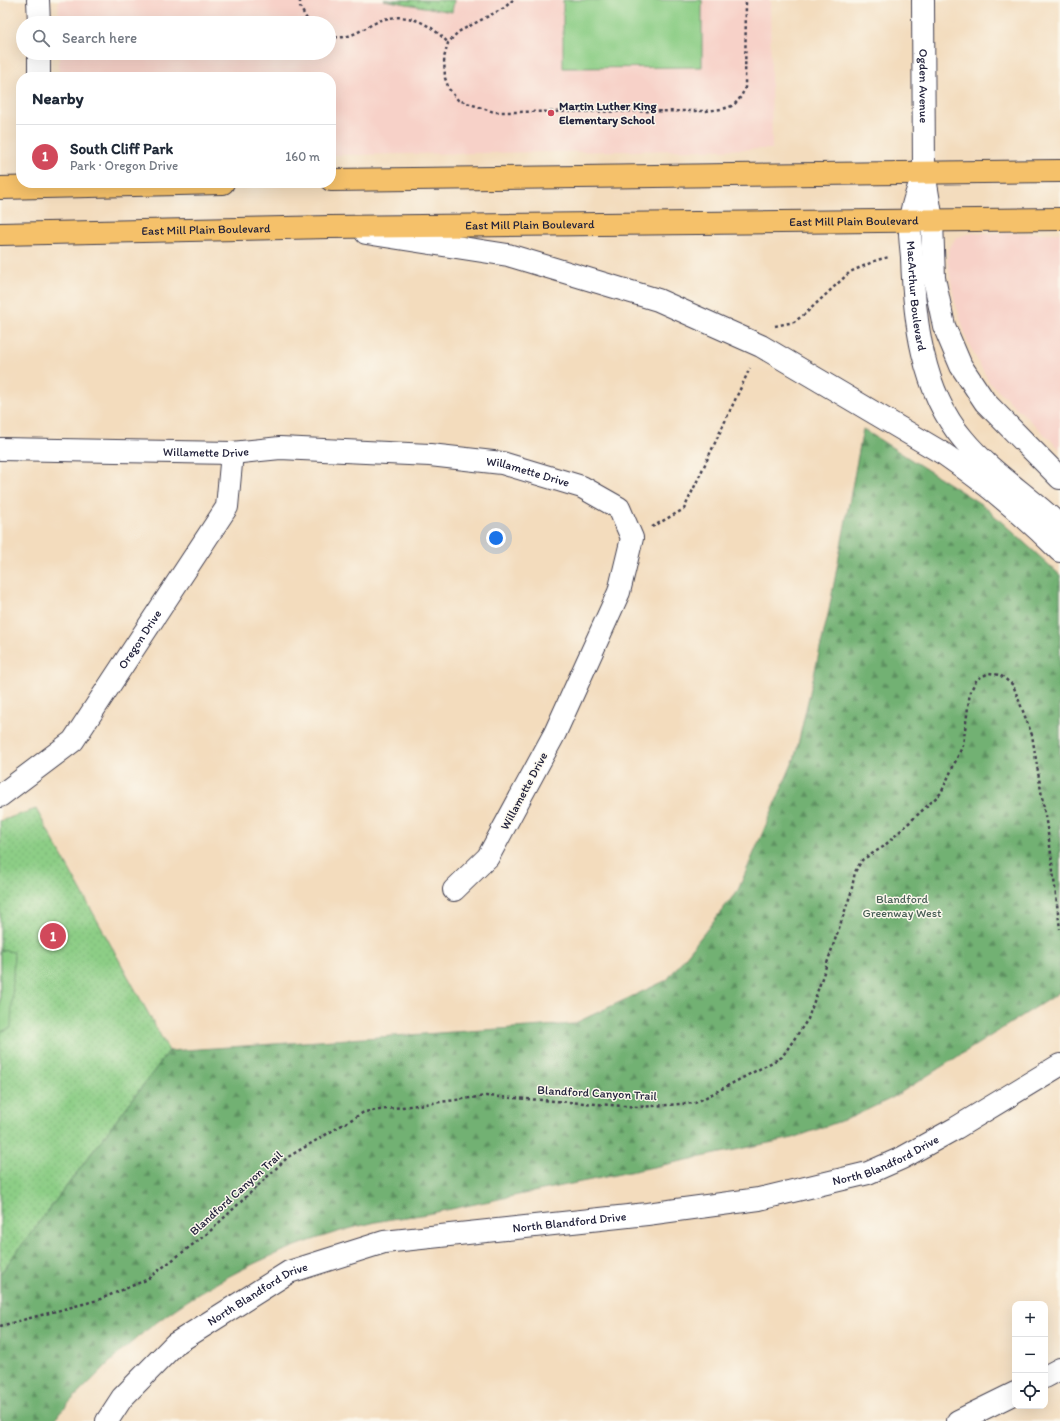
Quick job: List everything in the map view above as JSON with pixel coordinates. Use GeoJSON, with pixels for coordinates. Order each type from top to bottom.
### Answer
{"type":"FeatureCollection","features":[{"type":"Feature","properties":{"kind":"main road"},"geometry":{"type":"LineString","coordinates":[[336,180],[924,172],[1060,172]]}},
{"type":"Feature","properties":{"kind":"main road"},"geometry":{"type":"LineString","coordinates":[[0,188],[16,187]]}},
{"type":"Feature","properties":{"kind":"main road","name":"East Mill Plain Boulevard"},"geometry":{"type":"LineString","coordinates":[[0,234],[330,227],[1060,219]]}},
{"type":"Feature","properties":{"kind":"street"},"geometry":{"type":"LineString","coordinates":[[38,0],[39,16]]}},
{"type":"Feature","properties":{"kind":"street","name":"Ogden Avenue"},"geometry":{"type":"LineString","coordinates":[[923,0],[924,172]]}},
{"type":"Feature","properties":{"kind":"street"},"geometry":{"type":"LineString","coordinates":[[39,60],[39,72]]}},
{"type":"Feature","properties":{"kind":"street","name":"MacArthur Boulevard"},"geometry":{"type":"LineString","coordinates":[[924,172],[932,220],[933,265],[938,303],[944,326],[961,366],[985,402],[1060,478]]}},
{"type":"Feature","properties":{"kind":"street","name":"MacArthur Boulevard"},"geometry":{"type":"LineString","coordinates":[[924,172],[910,220],[915,307],[930,378],[950,422],[963,440],[1060,526]]}},
{"type":"Feature","properties":{"kind":"street"},"geometry":{"type":"LineString","coordinates":[[330,227],[508,255],[658,300],[760,346],[944,454],[972,473],[1006,501],[1060,551]]}},
{"type":"Feature","properties":{"kind":"street","name":"Willamette Drive"},"geometry":{"type":"LineString","coordinates":[[0,449],[232,453],[280,448],[430,455],[502,463],[582,487],[619,508],[632,538],[619,592],[555,733],[488,857],[454,890]]}},
{"type":"Feature","properties":{"kind":"street","name":"Oregon Drive"},"geometry":{"type":"LineString","coordinates":[[0,796],[73,741],[227,507],[232,453]]}},
{"type":"Feature","properties":{"kind":"street","name":"North Blandford Drive"},"geometry":{"type":"LineString","coordinates":[[107,1421],[122,1398],[175,1344],[289,1272],[384,1242],[647,1214],[759,1199],[868,1173],[902,1158],[936,1140],[1060,1065]]}},
{"type":"Feature","properties":{"kind":"street"},"geometry":{"type":"LineString","coordinates":[[1048,1375],[1060,1369]]}},
{"type":"Feature","properties":{"kind":"street"},"geometry":{"type":"LineString","coordinates":[[958,1421],[984,1410],[1012,1395]]}},
{"type":"Feature","properties":{"kind":"path"},"geometry":{"type":"LineString","coordinates":[[300,0],[304,16]]}},
{"type":"Feature","properties":{"kind":"path"},"geometry":{"type":"LineString","coordinates":[[513,0],[504,8],[458,32],[448,43],[444,58],[445,78],[449,89],[458,100],[494,112],[706,111],[728,108],[740,101],[745,88],[746,0]]}},
{"type":"Feature","properties":{"kind":"path"},"geometry":{"type":"LineString","coordinates":[[336,37],[342,38],[352,35],[376,22],[388,18],[401,17],[414,19],[426,24],[439,32],[448,43]]}},
{"type":"Feature","properties":{"kind":"path","name":"Blandford Canyon Trail"},"geometry":{"type":"LineString","coordinates":[[0,1326],[98,1300],[146,1280],[208,1233],[288,1157],[364,1112],[486,1096],[638,1107],[695,1103],[782,1057],[808,1019],[851,893],[855,872],[862,860],[883,847],[940,793],[963,745],[970,692],[978,679],[989,673],[1000,675],[1013,685],[1032,735],[1050,846],[1060,929]]}},
{"type":"Feature","properties":{"kind":"shaded area","name":"Martin Luther King Elementary School"},"geometry":{"type":"Polygon","coordinates":[[[58,0],[770,0],[772,149],[336,155],[336,72],[59,72],[59,60],[336,60],[336,16],[59,16],[58,0]]]}},
{"type":"Feature","properties":{"kind":"shaded area"},"geometry":{"type":"Polygon","coordinates":[[[973,233],[1060,233],[1060,449],[989,382],[968,343],[954,299],[947,259],[950,247],[955,239],[963,235],[973,233]]]}},
{"type":"Feature","properties":{"kind":"green space"},"geometry":{"type":"Polygon","coordinates":[[[384,0],[454,0],[452,12],[384,0]]]}},
{"type":"Feature","properties":{"kind":"green space"},"geometry":{"type":"Polygon","coordinates":[[[563,0],[702,0],[702,67],[563,68],[563,0]]]}},
{"type":"Feature","properties":{"kind":"green space","name":"Blandford Greenway West"},"geometry":{"type":"Polygon","coordinates":[[[863,429],[984,506],[1060,575],[1060,992],[892,1098],[852,1117],[793,1138],[427,1214],[389,1219],[336,1232],[297,1245],[259,1261],[223,1280],[188,1300],[154,1324],[123,1350],[73,1399],[54,1421],[0,1421],[0,1274],[169,1051],[573,1024],[667,980],[738,890],[795,757],[829,610],[863,429]]]}},
{"type":"Feature","properties":{"kind":"green space"},"geometry":{"type":"Polygon","coordinates":[[[36,809],[169,1051],[0,1274],[0,821],[36,809]]]}},
{"type":"Feature","properties":{"kind":"green space"},"geometry":{"type":"Polygon","coordinates":[[[0,950],[14,952],[11,1028],[0,1032],[0,950]]]}},
{"type":"Feature","properties":{"kind":"place","name":"Martin Luther King Elementary School"},"geometry":{"type":"Point","coordinates":[551,113]}},
{"type":"Feature","properties":{"kind":"place","name":"South Cliff Park"},"geometry":{"type":"Point","coordinates":[53,936]}}]}
